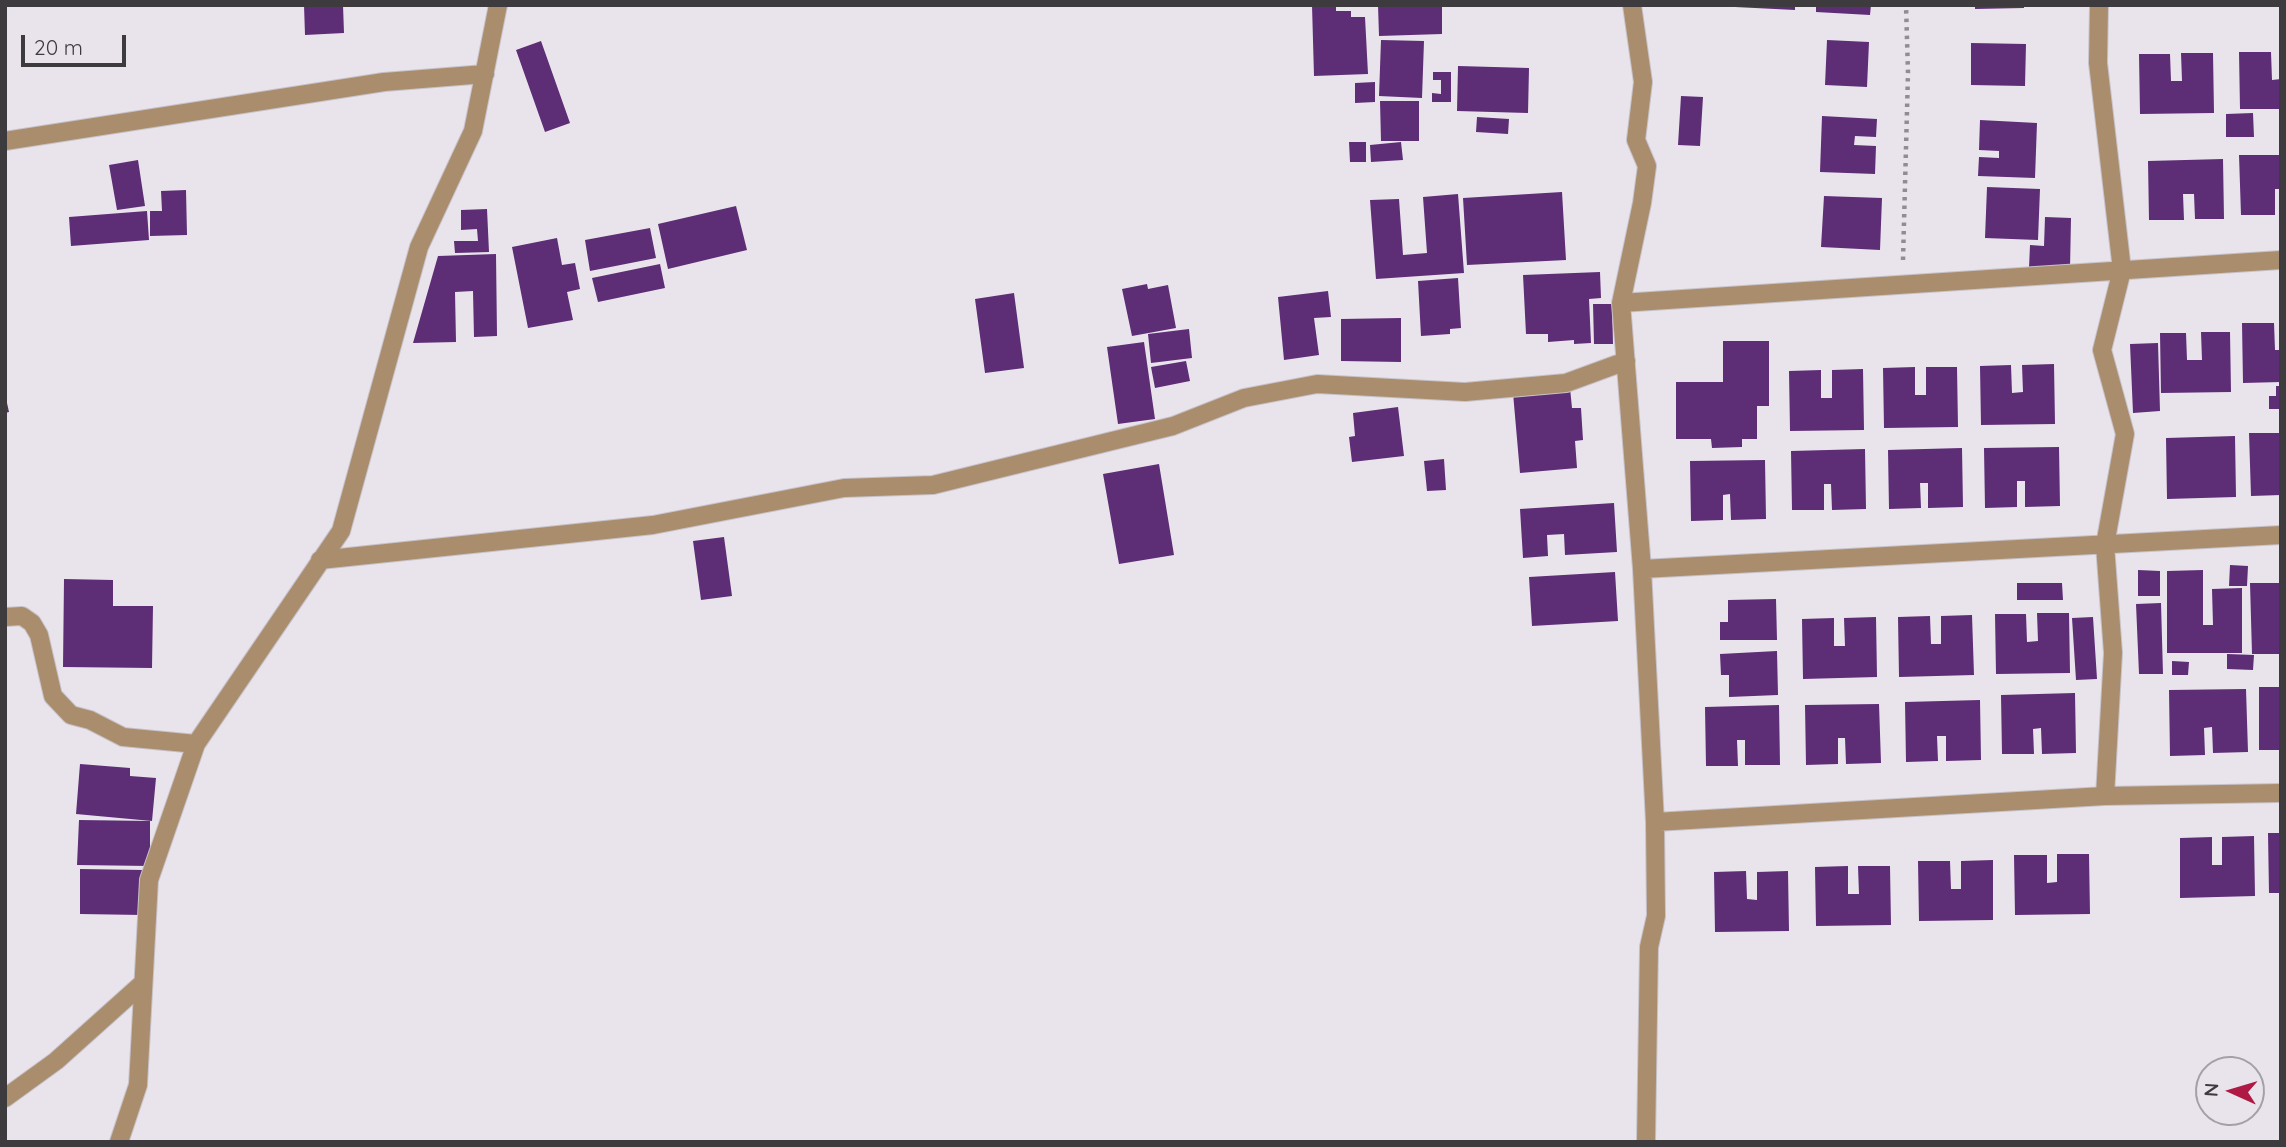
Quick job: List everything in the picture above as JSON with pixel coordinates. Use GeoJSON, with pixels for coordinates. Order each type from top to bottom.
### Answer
{"type":"FeatureCollection","features":[{"type":"Feature","properties":{"kind":"street"},"geometry":{"type":"LineString","coordinates":[[119,1142],[138,1085],[149,880],[196,744],[341,531],[419,247],[473,131],[498,5]]}},
{"type":"Feature","properties":{"kind":"street"},"geometry":{"type":"LineString","coordinates":[[1632,5],[1643,82],[1636,141],[1647,166],[1621,303],[1642,569],[1655,822],[1656,916],[1649,947],[1646,1142]]}},
{"type":"Feature","properties":{"kind":"street"},"geometry":{"type":"LineString","coordinates":[[2099,5],[2098,64],[2122,270],[2102,350],[2125,434],[2105,545],[2113,653],[2105,796]]}},
{"type":"Feature","properties":{"kind":"street"},"geometry":{"type":"LineString","coordinates":[[5,141],[384,82],[485,74]]}},
{"type":"Feature","properties":{"kind":"street"},"geometry":{"type":"LineString","coordinates":[[1621,303],[2281,260]]}},
{"type":"Feature","properties":{"kind":"street"},"geometry":{"type":"LineString","coordinates":[[320,560],[653,525],[844,488],[933,485],[1173,426],[1244,398],[1317,384],[1465,392],[1566,383],[1626,361]]}},
{"type":"Feature","properties":{"kind":"street"},"geometry":{"type":"LineString","coordinates":[[1642,569],[2281,535]]}},
{"type":"Feature","properties":{"kind":"street"},"geometry":{"type":"LineString","coordinates":[[5,617],[22,616],[32,623],[39,635],[53,696],[71,715],[90,720],[123,737],[196,744]]}},
{"type":"Feature","properties":{"kind":"street"},"geometry":{"type":"LineString","coordinates":[[1655,822],[2105,796],[2281,793]]}},
{"type":"Feature","properties":{"kind":"street"},"geometry":{"type":"LineString","coordinates":[[5,1098],[56,1061],[143,983]]}},
{"type":"Feature","properties":{"kind":"path"},"geometry":{"type":"LineString","coordinates":[[1902,284],[1908,73],[1906,5]]}},
{"type":"Feature","properties":{"kind":"building"},"geometry":{"type":"Polygon","coordinates":[[[304,5],[343,5],[344,33],[305,35],[304,5]]]}},
{"type":"Feature","properties":{"kind":"building"},"geometry":{"type":"Polygon","coordinates":[[[1312,5],[1336,5],[1336,11],[1351,11],[1351,17],[1365,17],[1368,74],[1314,76],[1312,5]]]}},
{"type":"Feature","properties":{"kind":"building"},"geometry":{"type":"Polygon","coordinates":[[[1378,5],[1442,5],[1442,34],[1379,36],[1378,5]]]}},
{"type":"Feature","properties":{"kind":"building"},"geometry":{"type":"Polygon","coordinates":[[[1795,5],[1795,10],[1735,7],[1795,5]]]}},
{"type":"Feature","properties":{"kind":"building"},"geometry":{"type":"Polygon","coordinates":[[[1816,5],[1871,5],[1870,15],[1816,12],[1816,5]]]}},
{"type":"Feature","properties":{"kind":"building"},"geometry":{"type":"Polygon","coordinates":[[[1975,5],[2024,5],[2024,8],[1975,9],[1975,5]]]}},
{"type":"Feature","properties":{"kind":"building"},"geometry":{"type":"Polygon","coordinates":[[[1381,40],[1424,41],[1422,98],[1379,96],[1381,40]]]}},
{"type":"Feature","properties":{"kind":"building"},"geometry":{"type":"Polygon","coordinates":[[[1827,40],[1869,42],[1867,87],[1825,85],[1827,40]]]}},
{"type":"Feature","properties":{"kind":"building"},"geometry":{"type":"Polygon","coordinates":[[[541,41],[570,123],[545,132],[516,50],[541,41]]]}},
{"type":"Feature","properties":{"kind":"building"},"geometry":{"type":"Polygon","coordinates":[[[1971,43],[2026,44],[2025,86],[1971,85],[1971,43]]]}},
{"type":"Feature","properties":{"kind":"building"},"geometry":{"type":"Polygon","coordinates":[[[2239,52],[2271,52],[2272,80],[2281,79],[2281,109],[2240,109],[2239,52]]]}},
{"type":"Feature","properties":{"kind":"building"},"geometry":{"type":"Polygon","coordinates":[[[2181,53],[2213,53],[2214,113],[2140,114],[2139,54],[2170,54],[2171,81],[2182,81],[2181,53]]]}},
{"type":"Feature","properties":{"kind":"building"},"geometry":{"type":"Polygon","coordinates":[[[1458,66],[1529,68],[1528,113],[1457,111],[1458,66]]]}},
{"type":"Feature","properties":{"kind":"building"},"geometry":{"type":"Polygon","coordinates":[[[1433,72],[1451,72],[1451,102],[1432,102],[1432,93],[1441,94],[1441,80],[1433,80],[1433,72]]]}},
{"type":"Feature","properties":{"kind":"building"},"geometry":{"type":"Polygon","coordinates":[[[1375,82],[1375,102],[1355,103],[1355,83],[1375,82]]]}},
{"type":"Feature","properties":{"kind":"building"},"geometry":{"type":"Polygon","coordinates":[[[1681,96],[1703,97],[1700,146],[1678,145],[1681,96]]]}},
{"type":"Feature","properties":{"kind":"building"},"geometry":{"type":"Polygon","coordinates":[[[1380,101],[1419,101],[1419,141],[1381,141],[1380,101]]]}},
{"type":"Feature","properties":{"kind":"building"},"geometry":{"type":"Polygon","coordinates":[[[2253,113],[2254,137],[2226,137],[2226,114],[2253,113]]]}},
{"type":"Feature","properties":{"kind":"building"},"geometry":{"type":"Polygon","coordinates":[[[1822,116],[1877,119],[1876,137],[1855,136],[1854,145],[1876,146],[1875,174],[1820,172],[1822,116]]]}},
{"type":"Feature","properties":{"kind":"building"},"geometry":{"type":"Polygon","coordinates":[[[1477,117],[1509,119],[1508,134],[1476,132],[1477,117]]]}},
{"type":"Feature","properties":{"kind":"building"},"geometry":{"type":"Polygon","coordinates":[[[1980,120],[2037,123],[2035,178],[1978,176],[1979,157],[1999,158],[1999,151],[1979,150],[1980,120]]]}},
{"type":"Feature","properties":{"kind":"building"},"geometry":{"type":"Polygon","coordinates":[[[1349,142],[1366,142],[1366,162],[1350,162],[1349,142]]]}},
{"type":"Feature","properties":{"kind":"building"},"geometry":{"type":"Polygon","coordinates":[[[1401,142],[1403,160],[1371,162],[1370,145],[1401,142]]]}},
{"type":"Feature","properties":{"kind":"building"},"geometry":{"type":"Polygon","coordinates":[[[2239,155],[2281,155],[2281,189],[2275,189],[2275,215],[2241,215],[2239,155]]]}},
{"type":"Feature","properties":{"kind":"building"},"geometry":{"type":"Polygon","coordinates":[[[2223,159],[2224,219],[2195,219],[2194,194],[2183,194],[2184,220],[2149,220],[2148,161],[2223,159]]]}},
{"type":"Feature","properties":{"kind":"building"},"geometry":{"type":"Polygon","coordinates":[[[138,160],[145,206],[117,210],[109,165],[138,160]]]}},
{"type":"Feature","properties":{"kind":"building"},"geometry":{"type":"Polygon","coordinates":[[[1987,187],[2040,189],[2038,240],[1985,238],[1987,187]]]}},
{"type":"Feature","properties":{"kind":"building"},"geometry":{"type":"Polygon","coordinates":[[[186,190],[187,235],[150,236],[150,211],[162,211],[161,191],[186,190]]]}},
{"type":"Feature","properties":{"kind":"building"},"geometry":{"type":"Polygon","coordinates":[[[1562,192],[1566,260],[1467,265],[1463,198],[1562,192]]]}},
{"type":"Feature","properties":{"kind":"building"},"geometry":{"type":"Polygon","coordinates":[[[1458,194],[1464,273],[1376,279],[1370,200],[1399,199],[1403,255],[1427,253],[1423,197],[1458,194]]]}},
{"type":"Feature","properties":{"kind":"building"},"geometry":{"type":"Polygon","coordinates":[[[1824,196],[1882,198],[1880,250],[1821,247],[1824,196]]]}},
{"type":"Feature","properties":{"kind":"building"},"geometry":{"type":"Polygon","coordinates":[[[736,206],[747,250],[668,269],[658,224],[736,206]]]}},
{"type":"Feature","properties":{"kind":"building"},"geometry":{"type":"Polygon","coordinates":[[[487,209],[489,252],[455,253],[454,241],[478,241],[477,229],[461,230],[461,210],[487,209]]]}},
{"type":"Feature","properties":{"kind":"building"},"geometry":{"type":"Polygon","coordinates":[[[147,211],[149,240],[71,246],[69,217],[147,211]]]}},
{"type":"Feature","properties":{"kind":"building"},"geometry":{"type":"Polygon","coordinates":[[[2045,217],[2071,218],[2070,269],[2029,268],[2030,245],[2044,246],[2045,217]]]}},
{"type":"Feature","properties":{"kind":"building"},"geometry":{"type":"Polygon","coordinates":[[[650,228],[656,258],[590,271],[585,240],[650,228]]]}},
{"type":"Feature","properties":{"kind":"building"},"geometry":{"type":"Polygon","coordinates":[[[557,238],[562,265],[575,263],[580,289],[567,292],[573,320],[528,328],[512,247],[557,238]]]}},
{"type":"Feature","properties":{"kind":"building"},"geometry":{"type":"Polygon","coordinates":[[[496,254],[497,336],[474,337],[473,291],[455,292],[456,342],[413,343],[438,256],[496,254]]]}},
{"type":"Feature","properties":{"kind":"building"},"geometry":{"type":"Polygon","coordinates":[[[660,264],[665,288],[598,302],[592,278],[660,264]]]}},
{"type":"Feature","properties":{"kind":"building"},"geometry":{"type":"Polygon","coordinates":[[[1600,272],[1601,298],[1589,299],[1591,343],[1574,344],[1574,340],[1548,342],[1548,334],[1526,334],[1523,275],[1600,272]]]}},
{"type":"Feature","properties":{"kind":"building"},"geometry":{"type":"Polygon","coordinates":[[[1458,278],[1461,328],[1450,329],[1450,334],[1421,336],[1418,281],[1458,278]]]}},
{"type":"Feature","properties":{"kind":"building"},"geometry":{"type":"Polygon","coordinates":[[[1147,284],[1148,289],[1168,285],[1176,328],[1132,336],[1122,289],[1147,284]]]}},
{"type":"Feature","properties":{"kind":"building"},"geometry":{"type":"Polygon","coordinates":[[[1328,291],[1331,317],[1314,318],[1319,355],[1284,360],[1278,297],[1328,291]]]}},
{"type":"Feature","properties":{"kind":"building"},"geometry":{"type":"Polygon","coordinates":[[[1014,293],[1024,368],[985,373],[975,299],[1014,293]]]}},
{"type":"Feature","properties":{"kind":"building"},"geometry":{"type":"Polygon","coordinates":[[[1593,304],[1612,304],[1613,344],[1594,344],[1593,304]]]}},
{"type":"Feature","properties":{"kind":"building"},"geometry":{"type":"Polygon","coordinates":[[[1401,318],[1401,362],[1341,361],[1341,319],[1401,318]]]}},
{"type":"Feature","properties":{"kind":"building"},"geometry":{"type":"Polygon","coordinates":[[[2242,323],[2274,323],[2275,350],[2281,350],[2281,382],[2243,383],[2242,323]]]}},
{"type":"Feature","properties":{"kind":"building"},"geometry":{"type":"Polygon","coordinates":[[[1189,329],[1192,358],[1151,363],[1148,334],[1189,329]]]}},
{"type":"Feature","properties":{"kind":"building"},"geometry":{"type":"Polygon","coordinates":[[[2201,332],[2230,332],[2231,392],[2161,393],[2160,333],[2186,333],[2187,360],[2202,360],[2201,332]]]}},
{"type":"Feature","properties":{"kind":"building"},"geometry":{"type":"Polygon","coordinates":[[[1723,341],[1769,341],[1769,406],[1757,406],[1757,439],[1742,439],[1742,447],[1712,448],[1711,439],[1676,439],[1676,382],[1723,382],[1723,341]]]}},
{"type":"Feature","properties":{"kind":"building"},"geometry":{"type":"Polygon","coordinates":[[[1144,342],[1155,419],[1118,424],[1107,347],[1144,342]]]}},
{"type":"Feature","properties":{"kind":"building"},"geometry":{"type":"Polygon","coordinates":[[[2158,343],[2160,411],[2133,413],[2130,344],[2158,343]]]}},
{"type":"Feature","properties":{"kind":"building"},"geometry":{"type":"Polygon","coordinates":[[[1186,361],[1190,381],[1155,388],[1151,367],[1186,361]]]}},
{"type":"Feature","properties":{"kind":"building"},"geometry":{"type":"Polygon","coordinates":[[[2054,364],[2055,424],[1981,425],[1980,366],[2011,365],[2012,393],[2023,392],[2022,365],[2054,364]]]}},
{"type":"Feature","properties":{"kind":"building"},"geometry":{"type":"Polygon","coordinates":[[[1915,367],[1915,395],[1926,395],[1926,367],[1957,367],[1958,427],[1884,428],[1883,368],[1915,367]]]}},
{"type":"Feature","properties":{"kind":"building"},"geometry":{"type":"Polygon","coordinates":[[[1863,369],[1864,430],[1790,431],[1789,371],[1821,370],[1821,398],[1832,398],[1832,370],[1863,369]]]}},
{"type":"Feature","properties":{"kind":"building"},"geometry":{"type":"Polygon","coordinates":[[[2276,386],[2281,386],[2281,409],[2269,409],[2269,396],[2276,396],[2276,386]]]}},
{"type":"Feature","properties":{"kind":"building"},"geometry":{"type":"Polygon","coordinates":[[[1570,388],[1572,408],[1581,408],[1583,440],[1575,441],[1577,468],[1520,473],[1513,393],[1570,388]]]}},
{"type":"Feature","properties":{"kind":"building"},"geometry":{"type":"Polygon","coordinates":[[[5,394],[9,412],[5,413],[5,394]]]}},
{"type":"Feature","properties":{"kind":"building"},"geometry":{"type":"Polygon","coordinates":[[[1398,407],[1404,456],[1352,462],[1349,437],[1355,436],[1353,413],[1398,407]]]}},
{"type":"Feature","properties":{"kind":"building"},"geometry":{"type":"Polygon","coordinates":[[[2249,433],[2281,433],[2281,495],[2251,496],[2249,433]]]}},
{"type":"Feature","properties":{"kind":"building"},"geometry":{"type":"Polygon","coordinates":[[[2235,436],[2236,497],[2167,499],[2166,438],[2235,436]]]}},
{"type":"Feature","properties":{"kind":"building"},"geometry":{"type":"Polygon","coordinates":[[[2059,447],[2060,506],[2025,507],[2025,481],[2017,481],[2017,507],[1985,508],[1984,448],[2059,447]]]}},
{"type":"Feature","properties":{"kind":"building"},"geometry":{"type":"Polygon","coordinates":[[[1962,448],[1963,507],[1928,508],[1928,483],[1920,483],[1921,508],[1889,509],[1888,450],[1962,448]]]}},
{"type":"Feature","properties":{"kind":"building"},"geometry":{"type":"Polygon","coordinates":[[[1865,449],[1866,509],[1832,510],[1831,484],[1824,484],[1824,510],[1792,510],[1791,451],[1865,449]]]}},
{"type":"Feature","properties":{"kind":"building"},"geometry":{"type":"Polygon","coordinates":[[[1444,459],[1446,490],[1427,491],[1424,461],[1444,459]]]}},
{"type":"Feature","properties":{"kind":"building"},"geometry":{"type":"Polygon","coordinates":[[[1765,460],[1766,519],[1731,520],[1730,494],[1723,495],[1723,520],[1691,521],[1690,461],[1765,460]]]}},
{"type":"Feature","properties":{"kind":"building"},"geometry":{"type":"Polygon","coordinates":[[[1159,464],[1174,555],[1119,564],[1103,474],[1159,464]]]}},
{"type":"Feature","properties":{"kind":"building"},"geometry":{"type":"Polygon","coordinates":[[[1614,503],[1617,552],[1565,555],[1564,534],[1547,535],[1548,556],[1523,558],[1520,509],[1614,503]]]}},
{"type":"Feature","properties":{"kind":"building"},"geometry":{"type":"Polygon","coordinates":[[[724,537],[732,596],[701,600],[693,541],[724,537]]]}},
{"type":"Feature","properties":{"kind":"building"},"geometry":{"type":"Polygon","coordinates":[[[2230,565],[2248,566],[2247,586],[2229,586],[2230,565]]]}},
{"type":"Feature","properties":{"kind":"building"},"geometry":{"type":"Polygon","coordinates":[[[2138,570],[2160,571],[2160,596],[2138,596],[2138,570]]]}},
{"type":"Feature","properties":{"kind":"building"},"geometry":{"type":"Polygon","coordinates":[[[2203,570],[2203,625],[2213,625],[2212,589],[2242,588],[2242,653],[2167,653],[2167,571],[2203,570]]]}},
{"type":"Feature","properties":{"kind":"building"},"geometry":{"type":"Polygon","coordinates":[[[1615,572],[1618,621],[1532,626],[1529,577],[1615,572]]]}},
{"type":"Feature","properties":{"kind":"building"},"geometry":{"type":"Polygon","coordinates":[[[64,579],[113,580],[113,606],[153,606],[152,668],[63,667],[64,579]]]}},
{"type":"Feature","properties":{"kind":"building"},"geometry":{"type":"Polygon","coordinates":[[[2017,583],[2062,583],[2063,600],[2017,600],[2017,583]]]}},
{"type":"Feature","properties":{"kind":"building"},"geometry":{"type":"Polygon","coordinates":[[[2250,583],[2281,583],[2281,654],[2252,654],[2250,583]]]}},
{"type":"Feature","properties":{"kind":"building"},"geometry":{"type":"Polygon","coordinates":[[[1776,599],[1777,640],[1720,640],[1720,622],[1728,622],[1728,600],[1776,599]]]}},
{"type":"Feature","properties":{"kind":"building"},"geometry":{"type":"Polygon","coordinates":[[[2161,603],[2163,674],[2139,674],[2136,604],[2161,603]]]}},
{"type":"Feature","properties":{"kind":"building"},"geometry":{"type":"Polygon","coordinates":[[[2037,613],[2069,613],[2070,673],[1996,674],[1995,614],[2026,614],[2027,642],[2038,641],[2037,613]]]}},
{"type":"Feature","properties":{"kind":"building"},"geometry":{"type":"Polygon","coordinates":[[[1972,615],[1974,675],[1899,677],[1898,617],[1930,616],[1931,644],[1941,644],[1941,616],[1972,615]]]}},
{"type":"Feature","properties":{"kind":"building"},"geometry":{"type":"Polygon","coordinates":[[[1876,617],[1877,677],[1803,679],[1802,619],[1834,618],[1834,646],[1845,646],[1844,618],[1876,617]]]}},
{"type":"Feature","properties":{"kind":"building"},"geometry":{"type":"Polygon","coordinates":[[[2093,617],[2097,679],[2076,680],[2072,618],[2093,617]]]}},
{"type":"Feature","properties":{"kind":"building"},"geometry":{"type":"Polygon","coordinates":[[[1777,651],[1778,695],[1729,697],[1729,675],[1721,675],[1720,654],[1777,651]]]}},
{"type":"Feature","properties":{"kind":"building"},"geometry":{"type":"Polygon","coordinates":[[[2227,654],[2254,655],[2253,670],[2227,669],[2227,654]]]}},
{"type":"Feature","properties":{"kind":"building"},"geometry":{"type":"Polygon","coordinates":[[[2172,661],[2189,662],[2188,675],[2172,675],[2172,661]]]}},
{"type":"Feature","properties":{"kind":"building"},"geometry":{"type":"Polygon","coordinates":[[[2259,687],[2281,687],[2281,750],[2259,750],[2259,687]]]}},
{"type":"Feature","properties":{"kind":"building"},"geometry":{"type":"Polygon","coordinates":[[[2246,689],[2248,752],[2213,753],[2212,727],[2204,728],[2205,755],[2170,756],[2169,690],[2246,689]]]}},
{"type":"Feature","properties":{"kind":"building"},"geometry":{"type":"Polygon","coordinates":[[[2075,693],[2076,753],[2042,754],[2041,728],[2033,729],[2034,754],[2002,754],[2001,695],[2075,693]]]}},
{"type":"Feature","properties":{"kind":"building"},"geometry":{"type":"Polygon","coordinates":[[[1980,700],[1981,760],[1946,761],[1946,736],[1937,736],[1938,761],[1906,762],[1905,702],[1980,700]]]}},
{"type":"Feature","properties":{"kind":"building"},"geometry":{"type":"Polygon","coordinates":[[[1879,704],[1881,763],[1846,764],[1845,738],[1838,738],[1838,764],[1806,765],[1805,705],[1879,704]]]}},
{"type":"Feature","properties":{"kind":"building"},"geometry":{"type":"Polygon","coordinates":[[[1779,705],[1780,765],[1745,765],[1745,740],[1737,740],[1738,766],[1706,766],[1705,707],[1779,705]]]}},
{"type":"Feature","properties":{"kind":"building"},"geometry":{"type":"Polygon","coordinates":[[[80,764],[130,768],[130,776],[156,778],[152,821],[76,814],[80,764]]]}},
{"type":"Feature","properties":{"kind":"building"},"geometry":{"type":"Polygon","coordinates":[[[79,820],[150,821],[150,866],[77,865],[79,820]]]}},
{"type":"Feature","properties":{"kind":"building"},"geometry":{"type":"Polygon","coordinates":[[[2268,833],[2281,833],[2281,893],[2269,893],[2268,833]]]}},
{"type":"Feature","properties":{"kind":"building"},"geometry":{"type":"Polygon","coordinates":[[[2254,836],[2255,896],[2180,898],[2180,838],[2212,837],[2212,865],[2222,865],[2222,837],[2254,836]]]}},
{"type":"Feature","properties":{"kind":"building"},"geometry":{"type":"Polygon","coordinates":[[[2057,854],[2089,854],[2090,914],[2015,915],[2014,855],[2047,855],[2047,883],[2057,882],[2057,854]]]}},
{"type":"Feature","properties":{"kind":"building"},"geometry":{"type":"Polygon","coordinates":[[[1993,860],[1993,920],[1919,921],[1918,861],[1950,861],[1951,889],[1961,889],[1961,861],[1993,860]]]}},
{"type":"Feature","properties":{"kind":"building"},"geometry":{"type":"Polygon","coordinates":[[[1848,866],[1848,894],[1859,894],[1858,866],[1890,866],[1891,925],[1816,926],[1815,867],[1848,866]]]}},
{"type":"Feature","properties":{"kind":"building"},"geometry":{"type":"Polygon","coordinates":[[[80,869],[144,870],[143,915],[80,914],[80,869]]]}},
{"type":"Feature","properties":{"kind":"building"},"geometry":{"type":"Polygon","coordinates":[[[1746,871],[1747,899],[1757,900],[1757,872],[1788,871],[1789,931],[1715,932],[1714,872],[1746,871]]]}}]}
